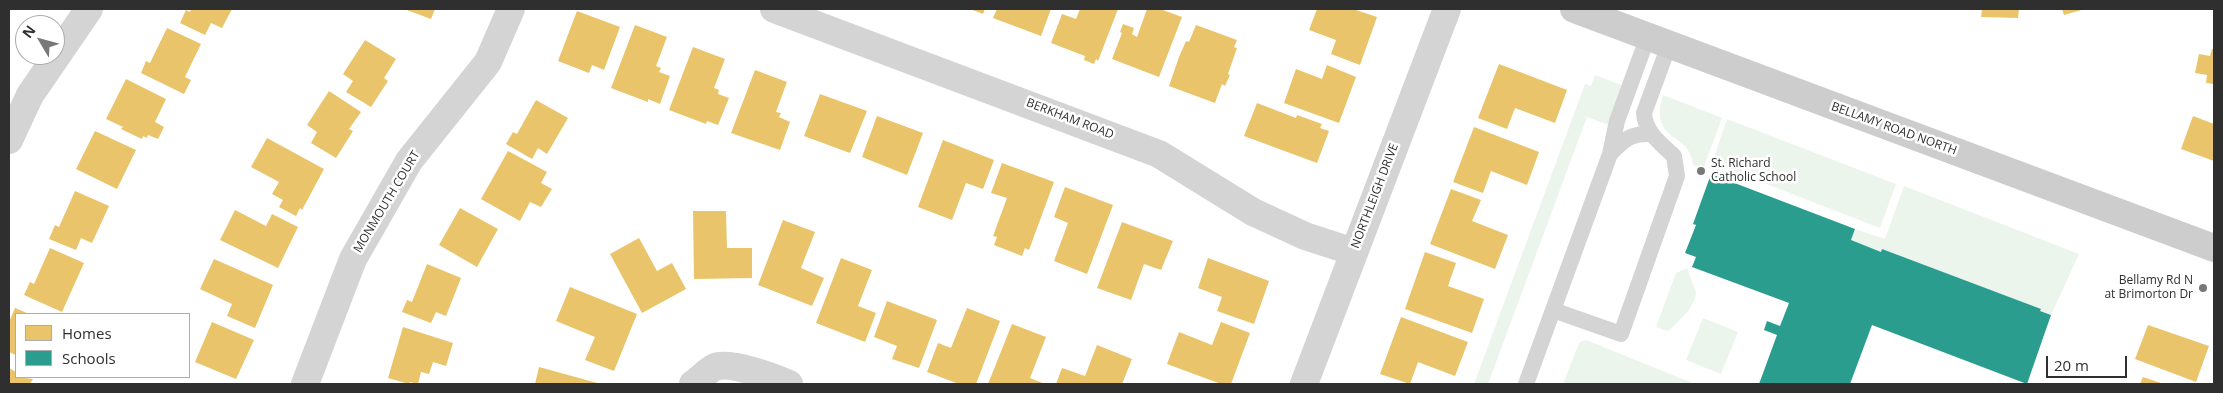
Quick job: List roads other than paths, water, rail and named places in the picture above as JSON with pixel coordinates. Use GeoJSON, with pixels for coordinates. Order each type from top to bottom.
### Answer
{"type":"FeatureCollection","features":[{"type":"Feature","properties":{"kind":"street"},"geometry":{"type":"LineString","coordinates":[[9,140],[30,96],[89,9]]}},
{"type":"Feature","properties":{"kind":"street","name":"MONMOUTH COURT"},"geometry":{"type":"LineString","coordinates":[[305,384],[353,259],[410,162],[488,62],[511,9]]}},
{"type":"Feature","properties":{"kind":"street","name":"BERKHAM ROAD"},"geometry":{"type":"LineString","coordinates":[[774,9],[1160,154],[1254,212],[1305,236],[1354,252]]}},
{"type":"Feature","properties":{"kind":"street","name":"NORTHLEIGH DRIVE"},"geometry":{"type":"LineString","coordinates":[[1304,384],[1447,9]]}},
{"type":"Feature","properties":{"kind":"street","name":"BELLAMY ROAD NORTH"},"geometry":{"type":"LineString","coordinates":[[1574,9],[2214,248]]}},
{"type":"Feature","properties":{"kind":"street"},"geometry":{"type":"LineString","coordinates":[[693,384],[716,366],[737,367],[789,384]]}},
{"type":"Feature","properties":{"kind":"lane"},"geometry":{"type":"LineString","coordinates":[[1554,310],[1621,334],[1677,176],[1674,156],[1651,134],[1644,124],[1644,113],[1658,40]]}},
{"type":"Feature","properties":{"kind":"lane"},"geometry":{"type":"LineString","coordinates":[[1526,384],[1610,154],[1616,121],[1658,40]]}},
{"type":"Feature","properties":{"kind":"lane"},"geometry":{"type":"LineString","coordinates":[[1610,154],[1626,138],[1638,133],[1651,134]]}},
{"type":"Feature","properties":{"kind":"place","name":"St. Richard Catholic School"},"geometry":{"type":"Point","coordinates":[1701,171]}},
{"type":"Feature","properties":{"kind":"place","name":"Bellamy Rd N at Brimorton Dr"},"geometry":{"type":"Point","coordinates":[2203,288]}}]}
